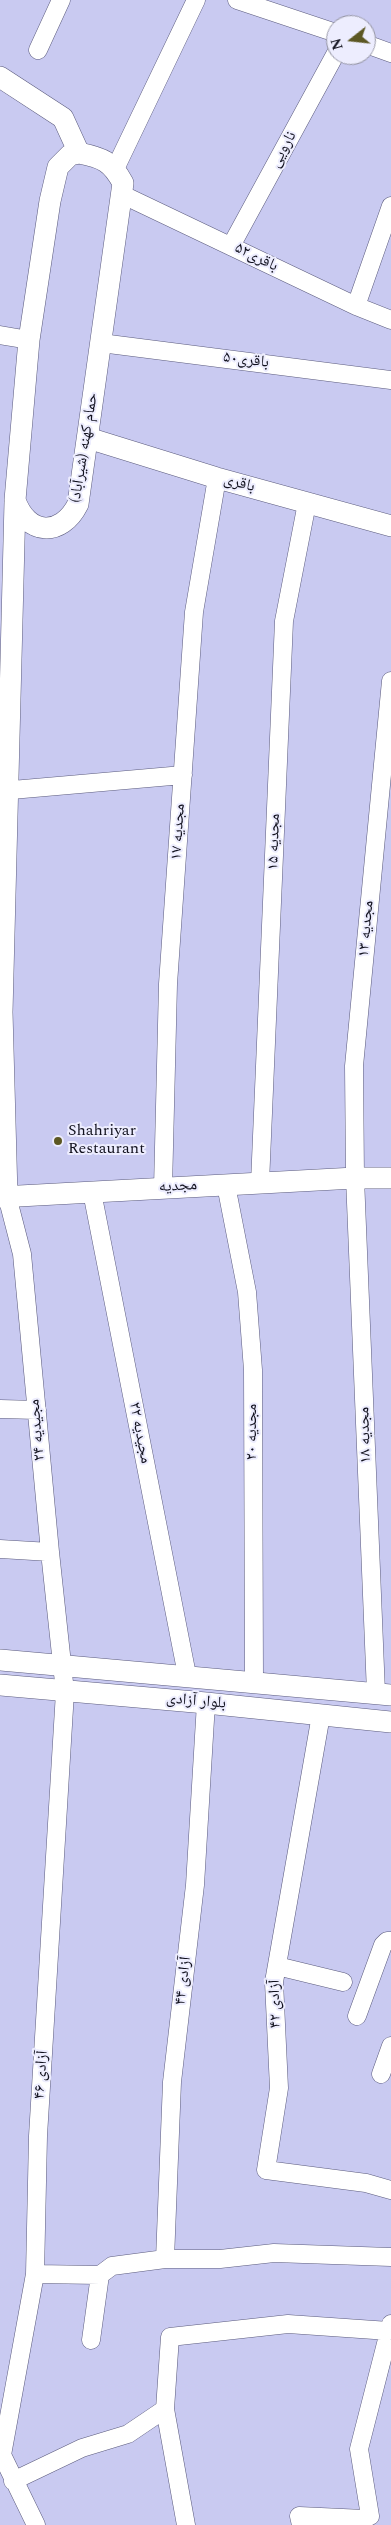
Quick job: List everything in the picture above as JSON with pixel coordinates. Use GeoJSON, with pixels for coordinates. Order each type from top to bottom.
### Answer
{"type":"FeatureCollection","features":[{"type":"Feature","properties":{"kind":"street"},"geometry":{"type":"LineString","coordinates":[[38,50],[61,0]]}},
{"type":"Feature","properties":{"kind":"street"},"geometry":{"type":"LineString","coordinates":[[3,1196],[1,1012],[7,534],[15,500],[29,340],[50,202],[58,167],[70,155],[79,153],[102,158],[115,169],[196,0]]}},
{"type":"Feature","properties":{"kind":"street"},"geometry":{"type":"LineString","coordinates":[[237,0],[326,31]]}},
{"type":"Feature","properties":{"kind":"street"},"geometry":{"type":"LineString","coordinates":[[376,48],[391,53]]}},
{"type":"Feature","properties":{"kind":"street","name":"نارویی"},"geometry":{"type":"LineString","coordinates":[[231,246],[329,65]]}},
{"type":"Feature","properties":{"kind":"street"},"geometry":{"type":"LineString","coordinates":[[0,77],[63,118],[79,153]]}},
{"type":"Feature","properties":{"kind":"street","name":"حمام کهنه (شیرآباد)"},"geometry":{"type":"LineString","coordinates":[[39,527],[51,528],[63,524],[73,515],[78,504],[122,194],[123,184],[115,169]]}},
{"type":"Feature","properties":{"kind":"street","name":"باقری۵۲"},"geometry":{"type":"LineString","coordinates":[[122,194],[356,306],[391,320]]}},
{"type":"Feature","properties":{"kind":"street"},"geometry":{"type":"LineString","coordinates":[[356,306],[391,206]]}},
{"type":"Feature","properties":{"kind":"street"},"geometry":{"type":"LineString","coordinates":[[0,335],[29,340]]}},
{"type":"Feature","properties":{"kind":"street","name":"باقری۵۰"},"geometry":{"type":"LineString","coordinates":[[101,343],[391,380]]}},
{"type":"Feature","properties":{"kind":"street","name":"باقری"},"geometry":{"type":"LineString","coordinates":[[88,438],[217,478],[391,526]]}},
{"type":"Feature","properties":{"kind":"street","name":"مجدیه ۱۷"},"geometry":{"type":"LineString","coordinates":[[163,1188],[168,984],[194,612],[217,478]]}},
{"type":"Feature","properties":{"kind":"street"},"geometry":{"type":"LineString","coordinates":[[15,500],[19,512],[27,522],[39,527]]}},
{"type":"Feature","properties":{"kind":"street","name":"مجدیه ۱۵"},"geometry":{"type":"LineString","coordinates":[[260,1183],[284,621],[307,503]]}},
{"type":"Feature","properties":{"kind":"street"},"geometry":{"type":"LineString","coordinates":[[7,534],[39,527]]}},
{"type":"Feature","properties":{"kind":"street","name":"مجدیه ۱۳"},"geometry":{"type":"LineString","coordinates":[[356,1178],[354,1066],[391,681]]}},
{"type":"Feature","properties":{"kind":"street"},"geometry":{"type":"LineString","coordinates":[[4,791],[183,775]]}},
{"type":"Feature","properties":{"kind":"street","name":"مجدیه ۱۸"},"geometry":{"type":"LineString","coordinates":[[356,1178],[384,1694]]}},
{"type":"Feature","properties":{"kind":"street","name":"مجدیه"},"geometry":{"type":"LineString","coordinates":[[3,1196],[226,1184],[391,1178]]}},
{"type":"Feature","properties":{"kind":"street","name":"مجدیه ۲۰"},"geometry":{"type":"LineString","coordinates":[[226,1184],[246,1292],[252,1370],[254,1682]]}},
{"type":"Feature","properties":{"kind":"street","name":"مجیدیه ۲۲"},"geometry":{"type":"LineString","coordinates":[[92,1192],[187,1675]]}},
{"type":"Feature","properties":{"kind":"street","name":"مجیدیه ۲۴"},"geometry":{"type":"LineString","coordinates":[[3,1196],[22,1254],[50,1552],[63,1665]]}},
{"type":"Feature","properties":{"kind":"street"},"geometry":{"type":"LineString","coordinates":[[0,1409],[36,1410]]}},
{"type":"Feature","properties":{"kind":"street"},"geometry":{"type":"LineString","coordinates":[[0,1549],[50,1552]]}},
{"type":"Feature","properties":{"kind":"street","name":"بلوار آزادی"},"geometry":{"type":"LineString","coordinates":[[0,1660],[187,1675],[384,1694]]}},
{"type":"Feature","properties":{"kind":"street","name":"آزادی ۴۶"},"geometry":{"type":"LineString","coordinates":[[13,2481],[2,2455],[35,2274],[38,2136],[65,1692],[63,1665]]}},
{"type":"Feature","properties":{"kind":"street","name":"بلوار آزادی"},"geometry":{"type":"LineString","coordinates":[[0,1685],[65,1692],[206,1702],[391,1722]]}},
{"type":"Feature","properties":{"kind":"street","name":"آزادی ۴۴"},"geometry":{"type":"LineString","coordinates":[[165,2259],[172,2082],[195,1885],[206,1702]]}},
{"type":"Feature","properties":{"kind":"street","name":"آزادی ۴۲"},"geometry":{"type":"LineString","coordinates":[[321,1715],[274,1982],[279,2088],[266,2170],[366,2183],[391,2190]]}},
{"type":"Feature","properties":{"kind":"street"},"geometry":{"type":"LineString","coordinates":[[357,2016],[383,1945],[387,1941],[391,1941]]}},
{"type":"Feature","properties":{"kind":"street"},"geometry":{"type":"LineString","coordinates":[[277,1966],[344,1982]]}},
{"type":"Feature","properties":{"kind":"street"},"geometry":{"type":"LineString","coordinates":[[381,2074],[391,2046]]}},
{"type":"Feature","properties":{"kind":"street"},"geometry":{"type":"LineString","coordinates":[[35,2274],[100,2275],[112,2266],[165,2259],[220,2259],[274,2253],[391,2257]]}},
{"type":"Feature","properties":{"kind":"street"},"geometry":{"type":"LineString","coordinates":[[92,2340],[100,2275]]}},
{"type":"Feature","properties":{"kind":"street"},"geometry":{"type":"LineString","coordinates":[[186,2525],[165,2409],[170,2337],[288,2324],[390,2327],[359,2449],[370,2516],[364,2519],[300,2516],[301,2525]]}},
{"type":"Feature","properties":{"kind":"street"},"geometry":{"type":"LineString","coordinates":[[36,2525],[13,2481],[82,2448],[128,2434],[165,2409]]}},
{"type":"Feature","properties":{"kind":"place","name":"Shahriyar Restaurant"},"geometry":{"type":"Point","coordinates":[58,1141]}}]}
